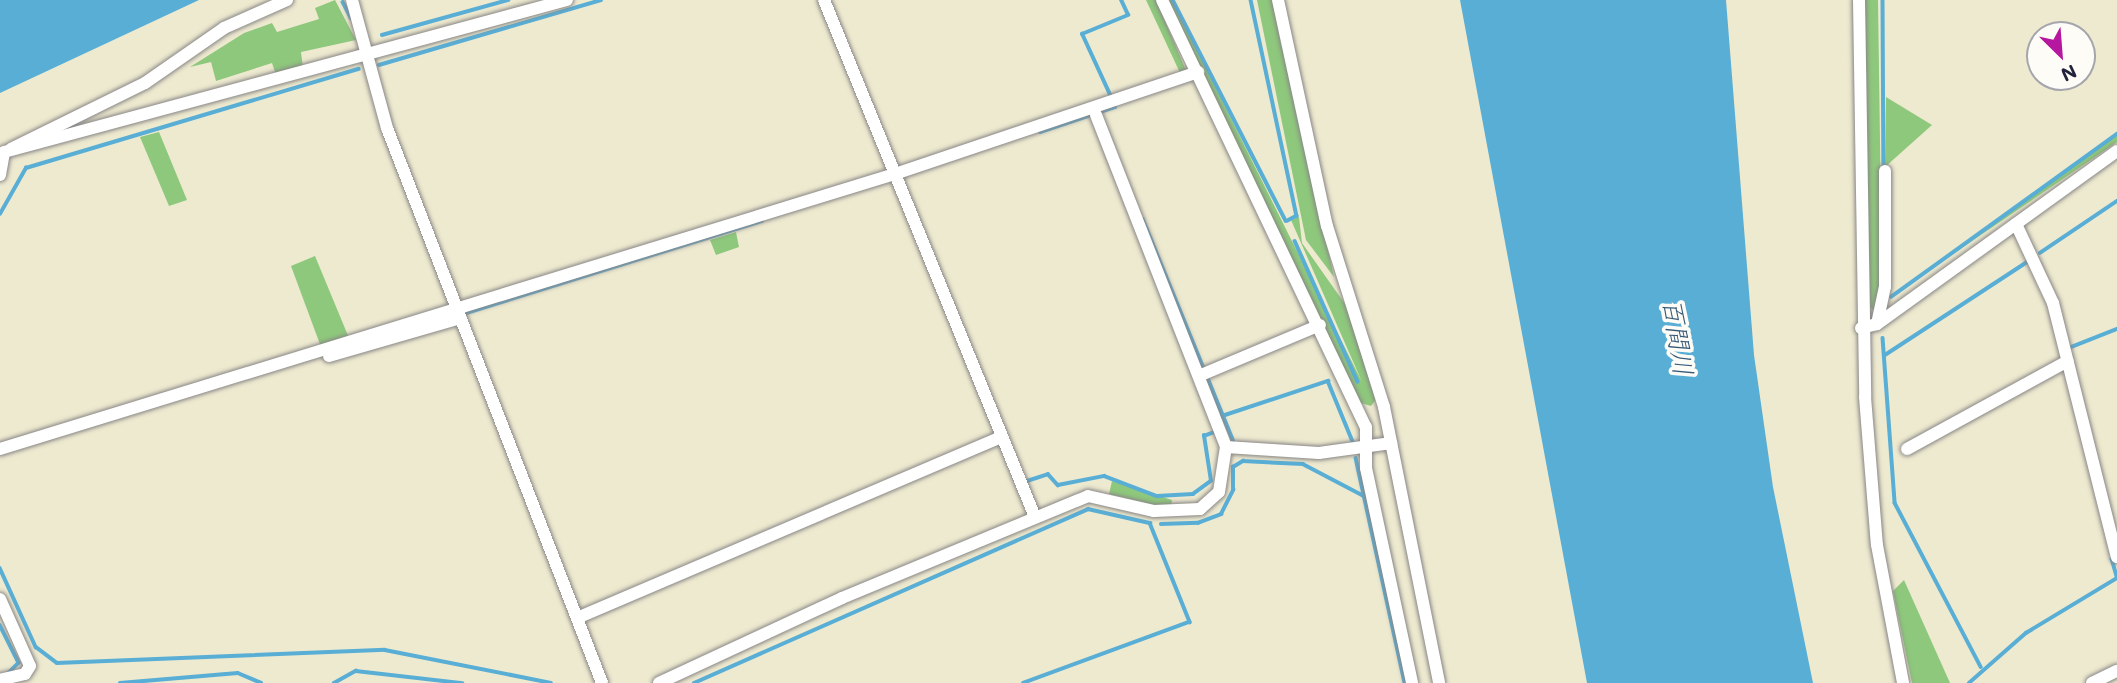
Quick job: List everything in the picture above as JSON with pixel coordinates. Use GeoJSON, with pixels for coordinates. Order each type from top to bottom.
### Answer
{"type":"FeatureCollection","features":[{"type":"Feature","properties":{"kind":"street"},"geometry":{"type":"LineString","coordinates":[[2,153],[145,83],[224,28],[287,0]]}},
{"type":"Feature","properties":{"kind":"street"},"geometry":{"type":"LineString","coordinates":[[352,0],[369,51],[370,82],[580,617],[602,683]]}},
{"type":"Feature","properties":{"kind":"street"},"geometry":{"type":"LineString","coordinates":[[2,153],[369,51],[567,0]]}},
{"type":"Feature","properties":{"kind":"street"},"geometry":{"type":"LineString","coordinates":[[824,0],[1001,442],[1035,517]]}},
{"type":"Feature","properties":{"kind":"street"},"geometry":{"type":"LineString","coordinates":[[1162,0],[1320,324],[1366,427],[1366,468],[1412,683]]}},
{"type":"Feature","properties":{"kind":"street"},"geometry":{"type":"LineString","coordinates":[[1278,0],[1312,167],[1391,443],[1439,683]]}},
{"type":"Feature","properties":{"kind":"street"},"geometry":{"type":"LineString","coordinates":[[1859,0],[1861,328],[1877,545],[1903,683]]}},
{"type":"Feature","properties":{"kind":"street"},"geometry":{"type":"LineString","coordinates":[[330,356],[895,174],[1198,72]]}},
{"type":"Feature","properties":{"kind":"street"},"geometry":{"type":"LineString","coordinates":[[659,683],[1088,496],[1154,511],[1200,509],[1219,492],[1226,447],[1203,374],[1096,115]]}},
{"type":"Feature","properties":{"kind":"street"},"geometry":{"type":"LineString","coordinates":[[1861,328],[1877,324],[2117,150]]}},
{"type":"Feature","properties":{"kind":"street"},"geometry":{"type":"LineString","coordinates":[[0,175],[2,153]]}},
{"type":"Feature","properties":{"kind":"street"},"geometry":{"type":"LineString","coordinates":[[1877,324],[1885,287],[1884,172]]}},
{"type":"Feature","properties":{"kind":"street"},"geometry":{"type":"LineString","coordinates":[[2017,223],[2051,294],[2064,363],[2117,557]]}},
{"type":"Feature","properties":{"kind":"street"},"geometry":{"type":"LineString","coordinates":[[0,450],[459,313]]}},
{"type":"Feature","properties":{"kind":"street"},"geometry":{"type":"LineString","coordinates":[[1203,374],[1320,324]]}},
{"type":"Feature","properties":{"kind":"street"},"geometry":{"type":"LineString","coordinates":[[1907,449],[2064,363]]}},
{"type":"Feature","properties":{"kind":"street"},"geometry":{"type":"LineString","coordinates":[[580,617],[1001,442]]}},
{"type":"Feature","properties":{"kind":"street"},"geometry":{"type":"LineString","coordinates":[[1226,447],[1320,453],[1391,443]]}},
{"type":"Feature","properties":{"kind":"street"},"geometry":{"type":"LineString","coordinates":[[0,598],[30,666],[18,678],[0,680]]}},
{"type":"Feature","properties":{"kind":"street"},"geometry":{"type":"LineString","coordinates":[[2092,683],[2117,671]]}},
{"type":"Feature","properties":{"kind":"green space"},"geometry":{"type":"Polygon","coordinates":[[[335,0],[356,40],[301,52],[303,68],[276,75],[272,63],[216,81],[211,62],[190,67],[244,33],[272,23],[277,32],[319,19],[315,8],[335,0]]]}},
{"type":"Feature","properties":{"kind":"green space"},"geometry":{"type":"Polygon","coordinates":[[[1146,0],[1156,0],[1187,73],[1181,75],[1146,0]]]}},
{"type":"Feature","properties":{"kind":"green space"},"geometry":{"type":"Polygon","coordinates":[[[1165,0],[1172,0],[1362,382],[1291,220],[1299,217],[1302,243],[1345,304],[1377,398],[1371,406],[1361,403],[1165,0]]]}},
{"type":"Feature","properties":{"kind":"green space"},"geometry":{"type":"Polygon","coordinates":[[[1257,0],[1272,0],[1334,277],[1306,240],[1257,0]]]}},
{"type":"Feature","properties":{"kind":"green space"},"geometry":{"type":"Polygon","coordinates":[[[1865,0],[1878,0],[1882,282],[1875,311],[1870,307],[1865,0]]]}},
{"type":"Feature","properties":{"kind":"green space"},"geometry":{"type":"Polygon","coordinates":[[[1886,97],[1932,125],[1885,167],[1886,97]]]}},
{"type":"Feature","properties":{"kind":"green space"},"geometry":{"type":"Polygon","coordinates":[[[159,132],[187,200],[169,206],[140,137],[159,132]]]}},
{"type":"Feature","properties":{"kind":"green space"},"geometry":{"type":"Polygon","coordinates":[[[2117,134],[2117,142],[1950,256],[2117,134]]]}},
{"type":"Feature","properties":{"kind":"green space"},"geometry":{"type":"Polygon","coordinates":[[[736,232],[739,247],[716,255],[710,240],[736,232]]]}},
{"type":"Feature","properties":{"kind":"green space"},"geometry":{"type":"Polygon","coordinates":[[[315,256],[349,338],[321,347],[291,266],[315,256]]]}},
{"type":"Feature","properties":{"kind":"green space"},"geometry":{"type":"Polygon","coordinates":[[[1112,481],[1172,500],[1171,509],[1109,494],[1112,481]]]}},
{"type":"Feature","properties":{"kind":"green space"},"geometry":{"type":"Polygon","coordinates":[[[1904,580],[1950,683],[1912,683],[1893,591],[1904,580]]]}},
{"type":"Feature","properties":{"kind":"water"},"geometry":{"type":"Polygon","coordinates":[[[0,0],[199,0],[0,93],[0,0]]]}},
{"type":"Feature","properties":{"kind":"water","name":"百間川"},"geometry":{"type":"Polygon","coordinates":[[[1460,0],[1726,0],[1754,355],[1773,487],[1813,683],[1587,683],[1460,0]]]}},
{"type":"Feature","properties":{"kind":"waterway"},"geometry":{"type":"LineString","coordinates":[[382,35],[508,0]]}},
{"type":"Feature","properties":{"kind":"waterway"},"geometry":{"type":"LineString","coordinates":[[379,65],[601,0]]}},
{"type":"Feature","properties":{"kind":"waterway"},"geometry":{"type":"LineString","coordinates":[[1111,97],[1082,34],[1128,15],[1121,0]]}},
{"type":"Feature","properties":{"kind":"waterway"},"geometry":{"type":"LineString","coordinates":[[1173,0],[1286,221]]}},
{"type":"Feature","properties":{"kind":"waterway"},"geometry":{"type":"LineString","coordinates":[[1251,0],[1297,216],[1288,221]]}},
{"type":"Feature","properties":{"kind":"waterway"},"geometry":{"type":"LineString","coordinates":[[1883,0],[1884,168]]}},
{"type":"Feature","properties":{"kind":"waterway"},"geometry":{"type":"LineString","coordinates":[[343,2],[351,18]]}},
{"type":"Feature","properties":{"kind":"waterway"},"geometry":{"type":"LineString","coordinates":[[0,214],[26,168],[359,69]]}},
{"type":"Feature","properties":{"kind":"waterway"},"geometry":{"type":"LineString","coordinates":[[1040,132],[1115,107]]}},
{"type":"Feature","properties":{"kind":"waterway"},"geometry":{"type":"LineString","coordinates":[[1891,297],[2117,134]]}},
{"type":"Feature","properties":{"kind":"waterway"},"geometry":{"type":"LineString","coordinates":[[2040,253],[2117,201]]}},
{"type":"Feature","properties":{"kind":"waterway"},"geometry":{"type":"LineString","coordinates":[[1143,219],[1233,440]]}},
{"type":"Feature","properties":{"kind":"waterway"},"geometry":{"type":"LineString","coordinates":[[463,314],[762,221]]}},
{"type":"Feature","properties":{"kind":"waterway"},"geometry":{"type":"LineString","coordinates":[[1295,241],[1358,382]]}},
{"type":"Feature","properties":{"kind":"waterway"},"geometry":{"type":"LineString","coordinates":[[1885,355],[2030,260]]}},
{"type":"Feature","properties":{"kind":"waterway"},"geometry":{"type":"LineString","coordinates":[[2069,348],[2117,329]]}},
{"type":"Feature","properties":{"kind":"waterway"},"geometry":{"type":"LineString","coordinates":[[1883,338],[1895,503],[1981,667]]}},
{"type":"Feature","properties":{"kind":"waterway"},"geometry":{"type":"LineString","coordinates":[[1222,416],[1328,381],[1354,444]]}},
{"type":"Feature","properties":{"kind":"waterway"},"geometry":{"type":"LineString","coordinates":[[1024,482],[1048,474],[1058,485],[1104,476],[1157,496],[1193,494],[1211,481],[1204,436],[1217,431]]}},
{"type":"Feature","properties":{"kind":"waterway"},"geometry":{"type":"LineString","coordinates":[[1356,458],[1405,683]]}},
{"type":"Feature","properties":{"kind":"waterway"},"geometry":{"type":"LineString","coordinates":[[1161,524],[1198,523],[1221,514],[1233,490],[1233,467],[1243,461],[1303,464],[1364,496]]}},
{"type":"Feature","properties":{"kind":"waterway"},"geometry":{"type":"LineString","coordinates":[[694,683],[1088,509],[1150,523],[1190,622],[1024,683]]}},
{"type":"Feature","properties":{"kind":"waterway"},"geometry":{"type":"LineString","coordinates":[[2112,559],[2117,577]]}},
{"type":"Feature","properties":{"kind":"waterway"},"geometry":{"type":"LineString","coordinates":[[0,568],[36,647],[57,663],[385,650],[551,683]]}},
{"type":"Feature","properties":{"kind":"waterway"},"geometry":{"type":"LineString","coordinates":[[1969,683],[2026,633],[2117,578]]}},
{"type":"Feature","properties":{"kind":"waterway"},"geometry":{"type":"LineString","coordinates":[[0,625],[19,663],[9,673]]}},
{"type":"Feature","properties":{"kind":"waterway"},"geometry":{"type":"LineString","coordinates":[[334,683],[356,671],[462,683]]}},
{"type":"Feature","properties":{"kind":"waterway"},"geometry":{"type":"LineString","coordinates":[[120,683],[238,673],[261,683]]}}]}
